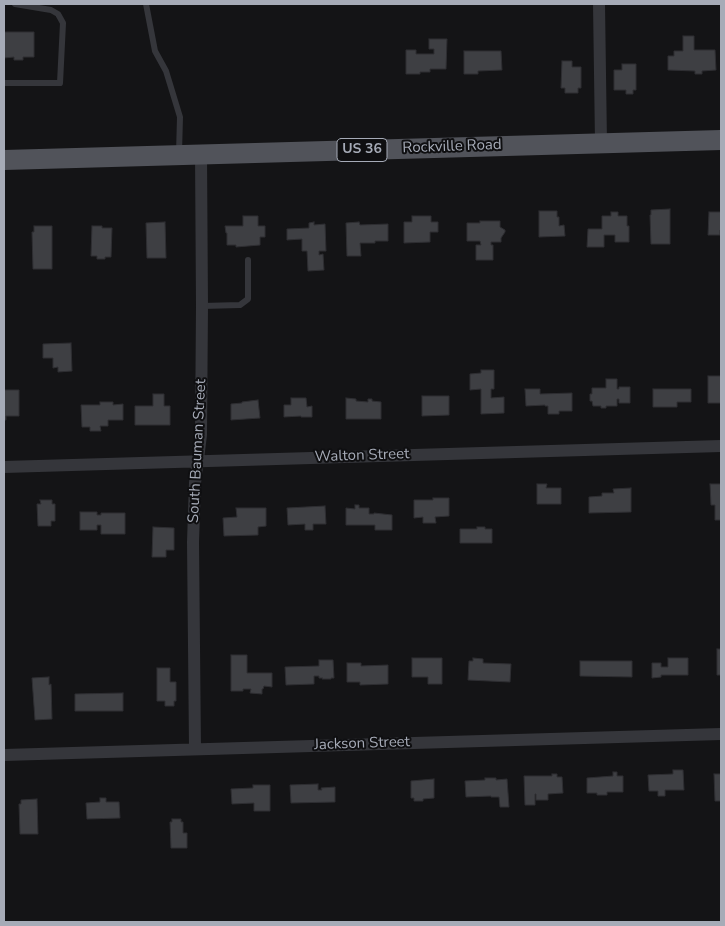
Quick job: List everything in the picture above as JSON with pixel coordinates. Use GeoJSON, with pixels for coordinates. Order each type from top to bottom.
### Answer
{"type":"FeatureCollection","features":[{"type":"Feature","properties":{"kind":"main road","name":"Rockville Road"},"geometry":{"type":"LineString","coordinates":[[4,160],[721,140]]}},
{"type":"Feature","properties":{"kind":"street"},"geometry":{"type":"LineString","coordinates":[[600,4],[601,143]]}},
{"type":"Feature","properties":{"kind":"street","name":"South Bauman Street"},"geometry":{"type":"LineString","coordinates":[[195,749],[193,542],[195,483],[201,435],[201,154]]}},
{"type":"Feature","properties":{"kind":"street","name":"Walton Street"},"geometry":{"type":"LineString","coordinates":[[4,467],[721,446]]}},
{"type":"Feature","properties":{"kind":"street","name":"Jackson Street"},"geometry":{"type":"LineString","coordinates":[[4,755],[721,734]]}},
{"type":"Feature","properties":{"kind":"lane"},"geometry":{"type":"LineString","coordinates":[[4,83],[60,83],[63,23],[58,14],[51,10],[15,4]]}},
{"type":"Feature","properties":{"kind":"lane"},"geometry":{"type":"LineString","coordinates":[[146,4],[155,50],[166,71],[180,117],[178,154]]}},
{"type":"Feature","properties":{"kind":"lane"},"geometry":{"type":"LineString","coordinates":[[202,306],[240,305],[248,299],[248,260]]}},
{"type":"Feature","properties":{"kind":"building"},"geometry":{"type":"Polygon","coordinates":[[[4,32],[34,32],[34,57],[23,57],[23,60],[14,60],[14,57],[4,58],[4,32]]]}},
{"type":"Feature","properties":{"kind":"building"},"geometry":{"type":"Polygon","coordinates":[[[683,36],[694,36],[694,50],[715,50],[716,70],[702,71],[702,74],[695,74],[695,71],[668,70],[668,56],[674,56],[674,51],[683,51],[683,36]]]}},
{"type":"Feature","properties":{"kind":"building"},"geometry":{"type":"Polygon","coordinates":[[[429,39],[447,39],[446,69],[430,69],[430,72],[406,74],[406,50],[416,50],[416,54],[434,54],[434,49],[429,49],[429,39]]]}},
{"type":"Feature","properties":{"kind":"building"},"geometry":{"type":"Polygon","coordinates":[[[464,51],[501,51],[502,70],[478,71],[478,74],[464,74],[464,51]]]}},
{"type":"Feature","properties":{"kind":"building"},"geometry":{"type":"Polygon","coordinates":[[[562,61],[572,61],[572,67],[581,67],[581,88],[578,88],[578,93],[565,93],[565,88],[561,88],[562,61]]]}},
{"type":"Feature","properties":{"kind":"building"},"geometry":{"type":"Polygon","coordinates":[[[622,64],[636,64],[636,90],[633,90],[633,94],[626,94],[626,90],[614,90],[614,70],[622,70],[622,64]]]}},
{"type":"Feature","properties":{"kind":"building"},"geometry":{"type":"Polygon","coordinates":[[[670,209],[670,244],[651,244],[651,210],[670,209]]]}},
{"type":"Feature","properties":{"kind":"building"},"geometry":{"type":"Polygon","coordinates":[[[539,211],[557,211],[559,226],[564,225],[565,236],[539,237],[539,211]]]}},
{"type":"Feature","properties":{"kind":"building"},"geometry":{"type":"Polygon","coordinates":[[[611,212],[618,212],[618,216],[627,216],[629,242],[615,242],[615,235],[604,235],[604,247],[587,247],[588,229],[602,229],[602,216],[611,216],[611,212]]]}},
{"type":"Feature","properties":{"kind":"building"},"geometry":{"type":"Polygon","coordinates":[[[709,212],[721,212],[720,235],[708,235],[709,212]]]}},
{"type":"Feature","properties":{"kind":"building"},"geometry":{"type":"Polygon","coordinates":[[[243,216],[258,216],[258,226],[265,226],[265,237],[260,237],[260,245],[236,247],[236,245],[227,245],[225,226],[243,226],[243,216]]]}},
{"type":"Feature","properties":{"kind":"building"},"geometry":{"type":"Polygon","coordinates":[[[412,216],[431,216],[431,222],[438,222],[438,232],[430,232],[430,242],[404,243],[404,222],[412,222],[412,216]]]}},
{"type":"Feature","properties":{"kind":"building"},"geometry":{"type":"Polygon","coordinates":[[[480,221],[500,221],[500,227],[505,230],[501,242],[491,242],[491,245],[493,245],[493,260],[476,260],[476,245],[481,245],[480,241],[467,241],[467,223],[480,223],[480,221]]]}},
{"type":"Feature","properties":{"kind":"building"},"geometry":{"type":"Polygon","coordinates":[[[165,222],[166,258],[147,258],[146,223],[165,222]]]}},
{"type":"Feature","properties":{"kind":"building"},"geometry":{"type":"Polygon","coordinates":[[[314,222],[314,225],[325,224],[326,251],[319,251],[319,255],[323,254],[324,270],[308,271],[307,251],[302,251],[302,239],[287,240],[287,229],[309,228],[309,223],[314,222]]]}},
{"type":"Feature","properties":{"kind":"building"},"geometry":{"type":"Polygon","coordinates":[[[359,222],[360,225],[388,224],[388,241],[360,243],[361,256],[347,256],[346,223],[359,222]]]}},
{"type":"Feature","properties":{"kind":"building"},"geometry":{"type":"Polygon","coordinates":[[[34,226],[52,226],[52,269],[33,269],[32,232],[34,232],[34,226]]]}},
{"type":"Feature","properties":{"kind":"building"},"geometry":{"type":"Polygon","coordinates":[[[92,226],[112,228],[111,257],[97,259],[97,256],[91,256],[92,226]]]}},
{"type":"Feature","properties":{"kind":"building"},"geometry":{"type":"Polygon","coordinates":[[[71,343],[72,371],[58,372],[58,367],[53,368],[53,358],[43,358],[43,344],[71,343]]]}},
{"type":"Feature","properties":{"kind":"building"},"geometry":{"type":"Polygon","coordinates":[[[481,370],[494,370],[494,389],[491,389],[491,398],[504,397],[504,413],[481,414],[481,389],[470,390],[470,374],[481,373],[481,370]]]}},
{"type":"Feature","properties":{"kind":"building"},"geometry":{"type":"Polygon","coordinates":[[[708,376],[721,376],[721,403],[708,403],[708,376]]]}},
{"type":"Feature","properties":{"kind":"building"},"geometry":{"type":"Polygon","coordinates":[[[606,379],[617,379],[617,389],[619,387],[630,387],[630,403],[619,403],[619,399],[617,399],[617,406],[601,408],[601,406],[593,406],[592,401],[590,401],[592,388],[606,388],[606,379]]]}},
{"type":"Feature","properties":{"kind":"building"},"geometry":{"type":"Polygon","coordinates":[[[525,389],[540,389],[540,394],[572,393],[572,411],[559,411],[559,414],[548,414],[548,406],[526,406],[525,389]]]}},
{"type":"Feature","properties":{"kind":"building"},"geometry":{"type":"Polygon","coordinates":[[[653,389],[691,389],[691,402],[677,402],[677,407],[653,407],[653,389]]]}},
{"type":"Feature","properties":{"kind":"building"},"geometry":{"type":"Polygon","coordinates":[[[4,390],[19,390],[19,416],[6,416],[6,420],[4,420],[4,390]]]}},
{"type":"Feature","properties":{"kind":"building"},"geometry":{"type":"Polygon","coordinates":[[[153,394],[164,394],[164,406],[170,406],[170,425],[135,425],[135,406],[153,406],[153,394]]]}},
{"type":"Feature","properties":{"kind":"building"},"geometry":{"type":"Polygon","coordinates":[[[422,396],[449,396],[449,415],[422,416],[422,396]]]}},
{"type":"Feature","properties":{"kind":"building"},"geometry":{"type":"Polygon","coordinates":[[[291,398],[306,398],[307,407],[312,406],[312,417],[284,417],[284,405],[291,405],[291,398]]]}},
{"type":"Feature","properties":{"kind":"building"},"geometry":{"type":"Polygon","coordinates":[[[346,398],[368,402],[368,399],[372,399],[372,401],[381,402],[381,419],[346,419],[346,398]]]}},
{"type":"Feature","properties":{"kind":"building"},"geometry":{"type":"Polygon","coordinates":[[[258,400],[260,418],[231,420],[231,404],[258,400]]]}},
{"type":"Feature","properties":{"kind":"building"},"geometry":{"type":"Polygon","coordinates":[[[100,402],[113,402],[113,405],[123,404],[123,420],[108,420],[108,426],[100,426],[101,431],[90,431],[90,427],[82,427],[81,405],[100,405],[100,402]]]}},
{"type":"Feature","properties":{"kind":"building"},"geometry":{"type":"Polygon","coordinates":[[[537,484],[547,484],[546,488],[561,488],[561,504],[537,504],[537,484]]]}},
{"type":"Feature","properties":{"kind":"building"},"geometry":{"type":"Polygon","coordinates":[[[710,484],[721,484],[721,520],[715,520],[715,505],[711,505],[710,484]]]}},
{"type":"Feature","properties":{"kind":"building"},"geometry":{"type":"Polygon","coordinates":[[[631,488],[631,512],[589,513],[589,497],[602,496],[602,493],[614,493],[613,489],[631,488]]]}},
{"type":"Feature","properties":{"kind":"building"},"geometry":{"type":"Polygon","coordinates":[[[433,498],[449,498],[449,516],[435,517],[436,523],[423,523],[423,517],[414,518],[414,500],[433,500],[433,498]]]}},
{"type":"Feature","properties":{"kind":"building"},"geometry":{"type":"Polygon","coordinates":[[[40,500],[52,500],[52,504],[55,504],[55,521],[51,521],[51,526],[38,526],[37,504],[41,504],[40,500]]]}},
{"type":"Feature","properties":{"kind":"building"},"geometry":{"type":"Polygon","coordinates":[[[355,505],[359,505],[359,508],[369,508],[369,514],[392,515],[392,530],[375,530],[375,525],[346,525],[346,508],[355,509],[355,505]]]}},
{"type":"Feature","properties":{"kind":"building"},"geometry":{"type":"Polygon","coordinates":[[[325,506],[326,524],[313,524],[313,530],[305,530],[305,524],[288,525],[287,508],[325,506]]]}},
{"type":"Feature","properties":{"kind":"building"},"geometry":{"type":"Polygon","coordinates":[[[236,508],[266,508],[266,526],[258,527],[258,535],[224,536],[223,518],[237,517],[236,508]]]}},
{"type":"Feature","properties":{"kind":"building"},"geometry":{"type":"Polygon","coordinates":[[[80,512],[97,512],[97,515],[101,515],[101,513],[125,513],[125,534],[101,534],[101,525],[97,525],[97,530],[80,530],[80,512]]]}},
{"type":"Feature","properties":{"kind":"building"},"geometry":{"type":"Polygon","coordinates":[[[153,527],[174,528],[174,550],[166,550],[166,557],[152,557],[153,527]]]}},
{"type":"Feature","properties":{"kind":"building"},"geometry":{"type":"Polygon","coordinates":[[[477,527],[492,529],[492,543],[460,543],[460,529],[477,529],[477,527]]]}},
{"type":"Feature","properties":{"kind":"building"},"geometry":{"type":"Polygon","coordinates":[[[717,649],[721,649],[721,675],[717,675],[717,649]]]}},
{"type":"Feature","properties":{"kind":"building"},"geometry":{"type":"Polygon","coordinates":[[[231,655],[247,655],[247,673],[272,673],[272,687],[264,686],[262,694],[250,693],[251,689],[231,691],[231,655]]]}},
{"type":"Feature","properties":{"kind":"building"},"geometry":{"type":"Polygon","coordinates":[[[412,658],[442,658],[442,684],[428,684],[428,677],[412,677],[412,658]]]}},
{"type":"Feature","properties":{"kind":"building"},"geometry":{"type":"Polygon","coordinates":[[[473,658],[483,659],[483,663],[511,664],[510,682],[468,680],[469,661],[473,661],[473,658]]]}},
{"type":"Feature","properties":{"kind":"building"},"geometry":{"type":"Polygon","coordinates":[[[668,658],[688,658],[688,675],[661,675],[661,677],[652,678],[652,663],[661,663],[661,667],[668,667],[668,658]]]}},
{"type":"Feature","properties":{"kind":"building"},"geometry":{"type":"Polygon","coordinates":[[[319,660],[333,660],[334,678],[322,679],[319,676],[314,676],[314,684],[286,685],[285,667],[319,666],[319,660]]]}},
{"type":"Feature","properties":{"kind":"building"},"geometry":{"type":"Polygon","coordinates":[[[580,661],[632,661],[632,677],[580,676],[580,661]]]}},
{"type":"Feature","properties":{"kind":"building"},"geometry":{"type":"Polygon","coordinates":[[[347,663],[361,663],[361,666],[388,665],[388,684],[360,685],[360,682],[347,682],[347,663]]]}},
{"type":"Feature","properties":{"kind":"building"},"geometry":{"type":"Polygon","coordinates":[[[157,668],[170,668],[170,682],[176,682],[176,701],[174,701],[174,706],[165,706],[165,701],[157,701],[157,668]]]}},
{"type":"Feature","properties":{"kind":"building"},"geometry":{"type":"Polygon","coordinates":[[[49,677],[52,719],[35,720],[32,678],[49,677]]]}},
{"type":"Feature","properties":{"kind":"building"},"geometry":{"type":"Polygon","coordinates":[[[123,693],[123,711],[75,711],[75,694],[123,693]]]}},
{"type":"Feature","properties":{"kind":"building"},"geometry":{"type":"Polygon","coordinates":[[[673,770],[683,770],[684,790],[665,790],[665,796],[658,796],[658,791],[649,791],[648,775],[673,774],[673,770]]]}},
{"type":"Feature","properties":{"kind":"building"},"geometry":{"type":"Polygon","coordinates":[[[613,772],[617,772],[617,776],[623,776],[623,792],[607,792],[607,795],[587,793],[587,778],[613,776],[613,772]]]}},
{"type":"Feature","properties":{"kind":"building"},"geometry":{"type":"Polygon","coordinates":[[[552,774],[562,777],[563,793],[548,794],[548,800],[536,800],[535,794],[535,805],[525,805],[524,776],[552,776],[552,774]]]}},
{"type":"Feature","properties":{"kind":"building"},"geometry":{"type":"Polygon","coordinates":[[[714,774],[721,774],[721,801],[715,801],[714,774]]]}},
{"type":"Feature","properties":{"kind":"building"},"geometry":{"type":"Polygon","coordinates":[[[485,778],[507,779],[509,807],[500,807],[499,797],[466,797],[465,781],[485,780],[485,778]]]}},
{"type":"Feature","properties":{"kind":"building"},"geometry":{"type":"Polygon","coordinates":[[[434,779],[434,798],[414,801],[414,798],[411,798],[411,781],[434,779]]]}},
{"type":"Feature","properties":{"kind":"building"},"geometry":{"type":"Polygon","coordinates":[[[318,784],[318,790],[335,787],[335,802],[291,803],[290,785],[318,784]]]}},
{"type":"Feature","properties":{"kind":"building"},"geometry":{"type":"Polygon","coordinates":[[[253,785],[270,785],[270,811],[254,811],[254,803],[232,804],[231,789],[253,788],[253,785]]]}},
{"type":"Feature","properties":{"kind":"building"},"geometry":{"type":"Polygon","coordinates":[[[100,798],[106,798],[106,802],[119,802],[120,818],[87,819],[86,803],[100,802],[100,798]]]}},
{"type":"Feature","properties":{"kind":"building"},"geometry":{"type":"Polygon","coordinates":[[[37,799],[38,834],[20,834],[19,804],[21,804],[21,800],[37,799]]]}},
{"type":"Feature","properties":{"kind":"building"},"geometry":{"type":"Polygon","coordinates":[[[172,819],[181,819],[181,822],[183,822],[183,833],[187,833],[187,848],[171,848],[170,822],[172,822],[172,819]]]}}]}
